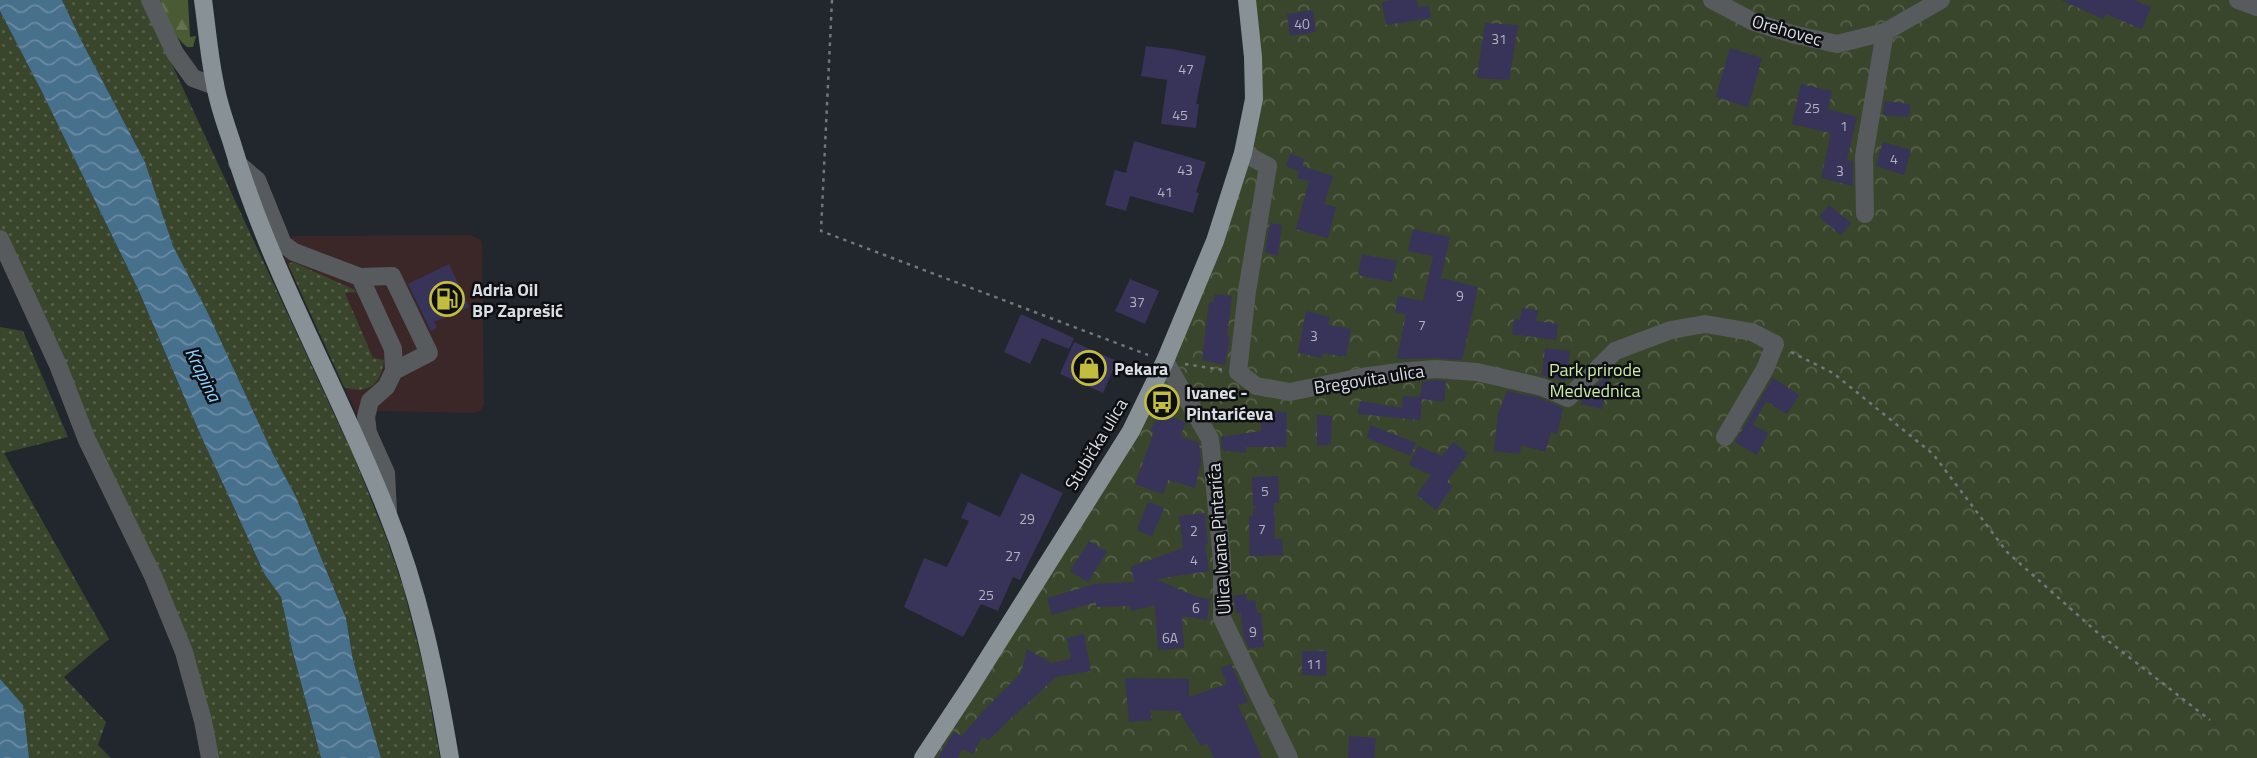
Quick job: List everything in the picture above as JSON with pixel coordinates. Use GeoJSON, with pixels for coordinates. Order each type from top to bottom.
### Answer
{"type":"FeatureCollection","features":[{"type":"Feature","properties":{"kind":"main road"},"geometry":{"type":"LineString","coordinates":[[203,0],[215,86],[237,163],[273,258],[388,513],[405,560],[429,645],[450,758]]}},
{"type":"Feature","properties":{"kind":"main road","name":"Stubička ulica"},"geometry":{"type":"LineString","coordinates":[[923,758],[1131,431],[1165,361],[1215,241],[1242,153],[1254,99],[1247,0]]}},
{"type":"Feature","properties":{"kind":"street"},"geometry":{"type":"LineString","coordinates":[[150,0],[174,53],[193,78],[215,86]]}},
{"type":"Feature","properties":{"kind":"street","name":"Orehovec"},"geometry":{"type":"LineString","coordinates":[[1712,0],[1754,22],[1837,44],[1885,32],[1941,0]]}},
{"type":"Feature","properties":{"kind":"street"},"geometry":{"type":"LineString","coordinates":[[2238,0],[2257,7]]}},
{"type":"Feature","properties":{"kind":"street"},"geometry":{"type":"LineString","coordinates":[[1865,214],[1864,156],[1885,32]]}},
{"type":"Feature","properties":{"kind":"street"},"geometry":{"type":"LineString","coordinates":[[1237,372],[1247,291],[1268,166],[1242,153]]}},
{"type":"Feature","properties":{"kind":"street"},"geometry":{"type":"LineString","coordinates":[[237,163],[257,180],[283,243],[294,252],[360,277],[392,276],[429,353],[394,371]]}},
{"type":"Feature","properties":{"kind":"street"},"geometry":{"type":"LineString","coordinates":[[0,239],[58,365],[87,440],[153,576],[184,652],[211,758]]}},
{"type":"Feature","properties":{"kind":"street"},"geometry":{"type":"LineString","coordinates":[[360,277],[393,349],[394,371],[386,387],[370,401],[366,417],[368,433],[386,473],[388,513]]}},
{"type":"Feature","properties":{"kind":"street","name":"Bregovita ulica"},"geometry":{"type":"LineString","coordinates":[[1237,372],[1256,386],[1290,392],[1399,372],[1435,369],[1466,371],[1542,387],[1568,398],[1615,351],[1671,330],[1705,324],[1752,332],[1775,344]]}},
{"type":"Feature","properties":{"kind":"street"},"geometry":{"type":"LineString","coordinates":[[1726,437],[1765,369],[1775,344]]}},
{"type":"Feature","properties":{"kind":"street","name":"Ulica Ivana Pintarića"},"geometry":{"type":"LineString","coordinates":[[1165,361],[1210,439],[1222,560],[1223,618],[1289,758]]}},
{"type":"Feature","properties":{"kind":"path"},"geometry":{"type":"LineString","coordinates":[[832,0],[821,231],[1165,361],[1237,372]]}},
{"type":"Feature","properties":{"kind":"path"},"geometry":{"type":"LineString","coordinates":[[1775,344],[1833,373],[1933,454],[2007,552],[2098,633],[2210,720]]}},
{"type":"Feature","properties":{"kind":"shaded area"},"geometry":{"type":"Polygon","coordinates":[[[470,235],[481,240],[482,245],[484,405],[480,411],[473,413],[377,411],[361,423],[278,244],[294,236],[470,235]]]}},
{"type":"Feature","properties":{"kind":"green space"},"geometry":{"type":"Polygon","coordinates":[[[62,0],[142,0],[354,457],[386,537],[403,587],[424,669],[440,758],[381,758],[353,660],[346,618],[296,497],[173,246],[145,162],[62,0]]]}},
{"type":"Feature","properties":{"kind":"green space"},"geometry":{"type":"Polygon","coordinates":[[[160,0],[188,0],[190,37],[196,36],[193,47],[187,47],[178,37],[160,0]]]}},
{"type":"Feature","properties":{"kind":"green space","name":"Park prirode Medvednica"},"geometry":{"type":"Polygon","coordinates":[[[1256,0],[2257,0],[2257,758],[932,758],[1115,456],[1215,241],[1252,88],[1256,0]]]}},
{"type":"Feature","properties":{"kind":"green space"},"geometry":{"type":"Polygon","coordinates":[[[0,11],[138,289],[265,575],[281,597],[321,758],[213,758],[204,707],[53,345],[0,229],[0,11]]]}},
{"type":"Feature","properties":{"kind":"green space"},"geometry":{"type":"Polygon","coordinates":[[[293,262],[355,290],[356,292],[345,293],[373,358],[384,360],[380,376],[372,386],[360,390],[344,387],[288,264],[293,262]]]}},
{"type":"Feature","properties":{"kind":"green space"},"geometry":{"type":"Polygon","coordinates":[[[0,327],[23,331],[68,437],[4,453],[109,639],[64,677],[106,722],[98,745],[111,758],[0,758],[0,327]]]}},
{"type":"Feature","properties":{"kind":"water","name":"Krapina"},"geometry":{"type":"Polygon","coordinates":[[[0,0],[62,0],[145,162],[173,246],[296,497],[346,618],[353,660],[381,758],[321,758],[281,597],[265,575],[138,289],[0,11],[0,0]]]}},
{"type":"Feature","properties":{"kind":"water"},"geometry":{"type":"Polygon","coordinates":[[[0,679],[23,705],[29,758],[0,758],[0,679]]]}},
{"type":"Feature","properties":{"kind":"building"},"geometry":{"type":"Polygon","coordinates":[[[1417,0],[1418,7],[1429,6],[1431,18],[1386,25],[1382,2],[1417,0]]]}},
{"type":"Feature","properties":{"kind":"building"},"geometry":{"type":"Polygon","coordinates":[[[2061,0],[2134,0],[2151,7],[2142,29],[2106,14],[2103,19],[2061,0]]]}},
{"type":"Feature","properties":{"kind":"building"},"geometry":{"type":"Polygon","coordinates":[[[1313,10],[1316,32],[1290,36],[1287,14],[1313,10]]]}},
{"type":"Feature","properties":{"kind":"building"},"geometry":{"type":"Polygon","coordinates":[[[1485,23],[1518,25],[1509,80],[1477,78],[1485,23]]]}},
{"type":"Feature","properties":{"kind":"building"},"geometry":{"type":"Polygon","coordinates":[[[1146,46],[1206,56],[1196,104],[1199,104],[1196,128],[1161,124],[1167,80],[1141,76],[1146,46]]]}},
{"type":"Feature","properties":{"kind":"building"},"geometry":{"type":"Polygon","coordinates":[[[1730,48],[1762,58],[1748,107],[1716,97],[1730,48]]]}},
{"type":"Feature","properties":{"kind":"building"},"geometry":{"type":"Polygon","coordinates":[[[1801,84],[1832,91],[1828,109],[1857,117],[1847,160],[1853,161],[1853,186],[1821,178],[1831,133],[1792,124],[1801,84]]]}},
{"type":"Feature","properties":{"kind":"building"},"geometry":{"type":"Polygon","coordinates":[[[1885,101],[1910,104],[1909,117],[1883,115],[1885,101]]]}},
{"type":"Feature","properties":{"kind":"building"},"geometry":{"type":"Polygon","coordinates":[[[1134,141],[1206,162],[1196,192],[1199,193],[1193,213],[1130,196],[1126,211],[1105,205],[1115,170],[1126,173],[1134,141]]]}},
{"type":"Feature","properties":{"kind":"building"},"geometry":{"type":"Polygon","coordinates":[[[1883,142],[1911,150],[1904,175],[1876,166],[1883,142]]]}},
{"type":"Feature","properties":{"kind":"building"},"geometry":{"type":"Polygon","coordinates":[[[1290,154],[1305,159],[1302,166],[1333,176],[1324,204],[1336,207],[1328,238],[1296,229],[1309,181],[1297,178],[1299,171],[1286,166],[1290,154]]]}},
{"type":"Feature","properties":{"kind":"building"},"geometry":{"type":"Polygon","coordinates":[[[1829,205],[1851,223],[1841,235],[1819,217],[1829,205]]]}},
{"type":"Feature","properties":{"kind":"building"},"geometry":{"type":"Polygon","coordinates":[[[1270,223],[1282,225],[1278,256],[1265,252],[1270,223]]]}},
{"type":"Feature","properties":{"kind":"building"},"geometry":{"type":"Polygon","coordinates":[[[1413,229],[1450,237],[1441,278],[1478,287],[1462,360],[1397,359],[1406,314],[1395,312],[1398,296],[1423,301],[1433,256],[1408,251],[1413,229]]]}},
{"type":"Feature","properties":{"kind":"building"},"geometry":{"type":"Polygon","coordinates":[[[1362,254],[1397,261],[1392,282],[1358,275],[1362,254]]]}},
{"type":"Feature","properties":{"kind":"building","name":"Adria Oil BP Zaprešić"},"geometry":{"type":"Polygon","coordinates":[[[449,264],[469,307],[434,322],[437,328],[431,331],[408,284],[449,264]]]}},
{"type":"Feature","properties":{"kind":"building"},"geometry":{"type":"Polygon","coordinates":[[[1130,279],[1159,291],[1145,324],[1115,311],[1130,279]]]}},
{"type":"Feature","properties":{"kind":"building"},"geometry":{"type":"Polygon","coordinates":[[[1215,294],[1232,296],[1227,336],[1230,337],[1225,365],[1202,360],[1209,302],[1213,303],[1215,294]]]}},
{"type":"Feature","properties":{"kind":"building"},"geometry":{"type":"Polygon","coordinates":[[[1522,308],[1538,310],[1536,321],[1558,324],[1556,340],[1512,334],[1514,319],[1520,320],[1522,308]]]}},
{"type":"Feature","properties":{"kind":"building"},"geometry":{"type":"Polygon","coordinates":[[[1306,311],[1330,317],[1328,325],[1351,329],[1346,357],[1323,353],[1322,358],[1298,353],[1306,311]]]}},
{"type":"Feature","properties":{"kind":"building"},"geometry":{"type":"Polygon","coordinates":[[[1021,314],[1074,338],[1069,349],[1042,338],[1030,364],[1004,352],[1021,314]]]}},
{"type":"Feature","properties":{"kind":"building","name":"Pekara"},"geometry":{"type":"Polygon","coordinates":[[[1074,342],[1117,361],[1103,393],[1060,374],[1074,342]]]}},
{"type":"Feature","properties":{"kind":"building"},"geometry":{"type":"Polygon","coordinates":[[[1545,348],[1570,351],[1566,381],[1542,375],[1545,348]]]}},
{"type":"Feature","properties":{"kind":"building"},"geometry":{"type":"Polygon","coordinates":[[[1611,371],[1602,409],[1581,404],[1582,400],[1611,371]]]}},
{"type":"Feature","properties":{"kind":"building"},"geometry":{"type":"Polygon","coordinates":[[[1773,378],[1799,395],[1787,414],[1766,401],[1753,425],[1768,433],[1757,455],[1735,442],[1773,378]]]}},
{"type":"Feature","properties":{"kind":"building"},"geometry":{"type":"Polygon","coordinates":[[[1446,381],[1444,402],[1422,399],[1420,420],[1358,414],[1360,401],[1402,408],[1403,396],[1420,397],[1422,382],[1446,381]]]}},
{"type":"Feature","properties":{"kind":"building"},"geometry":{"type":"Polygon","coordinates":[[[1507,391],[1540,398],[1563,408],[1557,434],[1551,432],[1545,452],[1521,445],[1520,454],[1494,451],[1498,414],[1507,391]]]}},
{"type":"Feature","properties":{"kind":"building"},"geometry":{"type":"Polygon","coordinates":[[[1160,411],[1186,423],[1180,436],[1199,443],[1201,461],[1195,488],[1168,480],[1163,494],[1135,484],[1154,432],[1150,431],[1160,411]]]}},
{"type":"Feature","properties":{"kind":"building"},"geometry":{"type":"Polygon","coordinates":[[[1261,411],[1287,412],[1286,447],[1246,447],[1246,453],[1222,449],[1221,437],[1261,431],[1261,411]]]}},
{"type":"Feature","properties":{"kind":"building"},"geometry":{"type":"Polygon","coordinates":[[[1317,415],[1332,416],[1331,444],[1317,446],[1317,415]]]}},
{"type":"Feature","properties":{"kind":"building"},"geometry":{"type":"Polygon","coordinates":[[[1370,425],[1416,443],[1411,456],[1367,438],[1370,425]]]}},
{"type":"Feature","properties":{"kind":"building"},"geometry":{"type":"Polygon","coordinates":[[[1453,442],[1468,453],[1447,482],[1453,486],[1436,510],[1417,495],[1431,475],[1409,465],[1418,446],[1442,456],[1453,442]]]}},
{"type":"Feature","properties":{"kind":"building"},"geometry":{"type":"Polygon","coordinates":[[[1021,473],[1063,493],[1020,580],[1013,577],[998,611],[981,604],[963,637],[904,607],[924,558],[947,567],[969,521],[961,518],[968,502],[1000,517],[1021,473]]]}},
{"type":"Feature","properties":{"kind":"building"},"geometry":{"type":"Polygon","coordinates":[[[1278,476],[1279,503],[1274,503],[1275,539],[1282,539],[1283,555],[1250,556],[1249,517],[1253,516],[1253,508],[1259,508],[1253,506],[1252,477],[1278,476]]]}},
{"type":"Feature","properties":{"kind":"building"},"geometry":{"type":"Polygon","coordinates":[[[1148,502],[1164,508],[1152,536],[1137,530],[1148,502]]]}},
{"type":"Feature","properties":{"kind":"building"},"geometry":{"type":"Polygon","coordinates":[[[1205,513],[1208,544],[1205,544],[1209,571],[1156,579],[1197,597],[1210,599],[1207,620],[1182,616],[1184,648],[1158,650],[1155,605],[1132,611],[1130,606],[1096,607],[1096,602],[1052,615],[1047,598],[1095,584],[1135,582],[1130,567],[1183,548],[1179,516],[1205,513]]]}},
{"type":"Feature","properties":{"kind":"building"},"geometry":{"type":"Polygon","coordinates":[[[1089,541],[1107,552],[1088,582],[1070,571],[1089,541]]]}},
{"type":"Feature","properties":{"kind":"building"},"geometry":{"type":"Polygon","coordinates":[[[1246,594],[1247,601],[1255,600],[1257,613],[1261,613],[1264,647],[1249,648],[1243,636],[1241,613],[1236,613],[1233,596],[1246,594]]]}},
{"type":"Feature","properties":{"kind":"building"},"geometry":{"type":"Polygon","coordinates":[[[1084,634],[1091,671],[1056,677],[989,740],[982,737],[973,754],[962,749],[958,758],[937,758],[954,732],[962,736],[1021,673],[1027,649],[1051,663],[1071,659],[1067,638],[1084,634]]]}},
{"type":"Feature","properties":{"kind":"building"},"geometry":{"type":"Polygon","coordinates":[[[1302,651],[1327,651],[1326,676],[1302,675],[1302,651]]]}},
{"type":"Feature","properties":{"kind":"building"},"geometry":{"type":"Polygon","coordinates":[[[1231,664],[1248,702],[1238,705],[1262,758],[1214,758],[1207,743],[1201,746],[1179,711],[1150,710],[1152,720],[1129,722],[1125,678],[1189,679],[1189,697],[1227,684],[1221,668],[1231,664]]]}},
{"type":"Feature","properties":{"kind":"building"},"geometry":{"type":"Polygon","coordinates":[[[1349,736],[1376,738],[1374,758],[1348,758],[1349,736]]]}},
{"type":"Feature","properties":{"kind":"place","name":"Adria Oil BP Zaprešić"},"geometry":{"type":"Point","coordinates":[447,299]}},
{"type":"Feature","properties":{"kind":"place","name":"Pekara"},"geometry":{"type":"Point","coordinates":[1089,368]}},
{"type":"Feature","properties":{"kind":"place","name":"Ivanec - Pintarićeva"},"geometry":{"type":"Point","coordinates":[1162,402]}}]}
